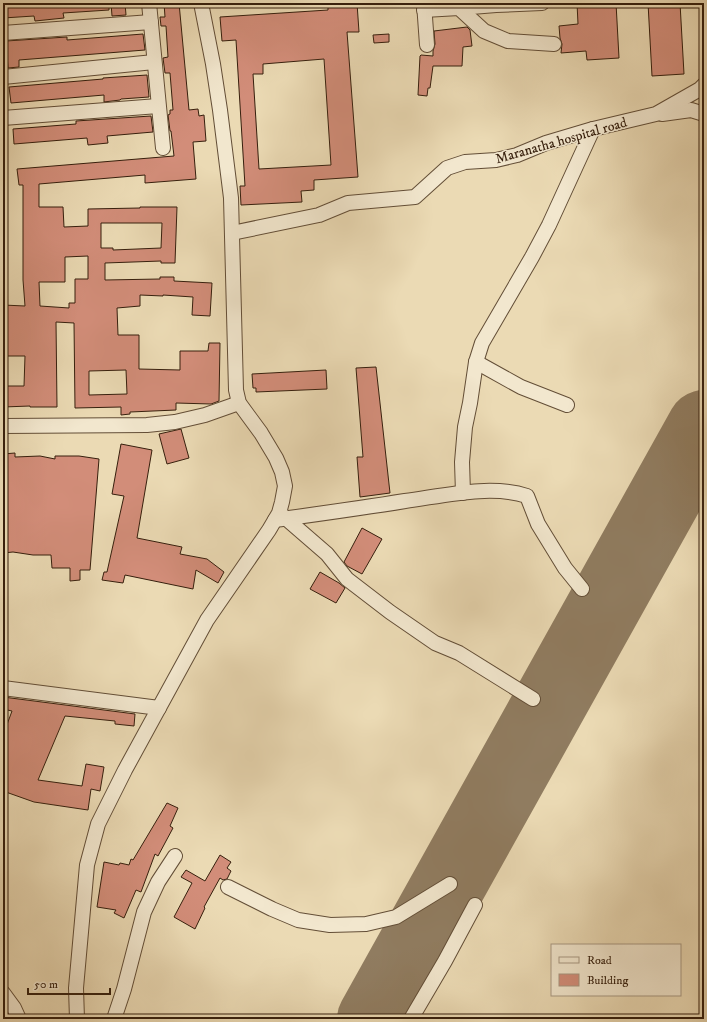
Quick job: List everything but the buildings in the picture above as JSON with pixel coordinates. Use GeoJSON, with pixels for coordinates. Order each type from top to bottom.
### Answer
{"type":"FeatureCollection","features":[{"type":"Feature","properties":{"kind":"street"},"geometry":{"type":"LineString","coordinates":[[149,3],[162,148]]}},
{"type":"Feature","properties":{"kind":"street"},"geometry":{"type":"LineString","coordinates":[[77,1019],[76,988],[87,865],[98,824],[125,770],[207,620],[280,517],[284,486],[282,472],[276,458],[261,433],[239,403],[236,390],[231,198],[213,64],[201,3]]}},
{"type":"Feature","properties":{"kind":"street"},"geometry":{"type":"LineString","coordinates":[[427,45],[424,7],[542,3]]}},
{"type":"Feature","properties":{"kind":"street"},"geometry":{"type":"LineString","coordinates":[[462,6],[484,31],[508,41],[554,44]]}},
{"type":"Feature","properties":{"kind":"street"},"geometry":{"type":"LineString","coordinates":[[3,33],[151,22]]}},
{"type":"Feature","properties":{"kind":"street"},"geometry":{"type":"LineString","coordinates":[[3,77],[154,62]]}},
{"type":"Feature","properties":{"kind":"street","name":"Maranatha hospital road"},"geometry":{"type":"LineString","coordinates":[[232,233],[319,214],[348,203],[415,197],[447,168],[465,162],[496,160],[516,155],[546,142],[592,129],[656,114],[700,89],[704,84]]}},
{"type":"Feature","properties":{"kind":"street"},"geometry":{"type":"LineString","coordinates":[[3,118],[158,106]]}},
{"type":"Feature","properties":{"kind":"street"},"geometry":{"type":"LineString","coordinates":[[656,114],[691,110],[704,114]]}},
{"type":"Feature","properties":{"kind":"street"},"geometry":{"type":"LineString","coordinates":[[462,493],[462,462],[465,427],[476,362],[482,343],[529,264],[549,225],[592,129]]}},
{"type":"Feature","properties":{"kind":"street"},"geometry":{"type":"LineString","coordinates":[[476,362],[521,387],[567,405]]}},
{"type":"Feature","properties":{"kind":"street"},"geometry":{"type":"LineString","coordinates":[[3,426],[147,426],[175,422],[205,415],[239,403]]}},
{"type":"Feature","properties":{"kind":"street"},"geometry":{"type":"LineString","coordinates":[[280,517],[462,493],[494,491],[527,496],[538,524],[565,568],[582,589]]}},
{"type":"Feature","properties":{"kind":"street"},"geometry":{"type":"LineString","coordinates":[[280,517],[328,554],[347,579],[390,612],[435,643],[459,653],[533,699]]}},
{"type":"Feature","properties":{"kind":"street"},"geometry":{"type":"LineString","coordinates":[[3,688],[159,708]]}},
{"type":"Feature","properties":{"kind":"street"},"geometry":{"type":"LineString","coordinates":[[114,1019],[124,989],[144,912],[158,882],[175,856]]}},
{"type":"Feature","properties":{"kind":"street"},"geometry":{"type":"LineString","coordinates":[[228,887],[298,920],[330,925],[366,924],[396,917],[450,884]]}},
{"type":"Feature","properties":{"kind":"street"},"geometry":{"type":"LineString","coordinates":[[412,1019],[446,962],[475,905]]}},
{"type":"Feature","properties":{"kind":"street"},"geometry":{"type":"LineString","coordinates":[[3,992],[14,1008],[19,1019]]}},
{"type":"Feature","properties":{"kind":"runway"},"geometry":{"type":"LineString","coordinates":[[374,1019],[704,427]]}}]}
